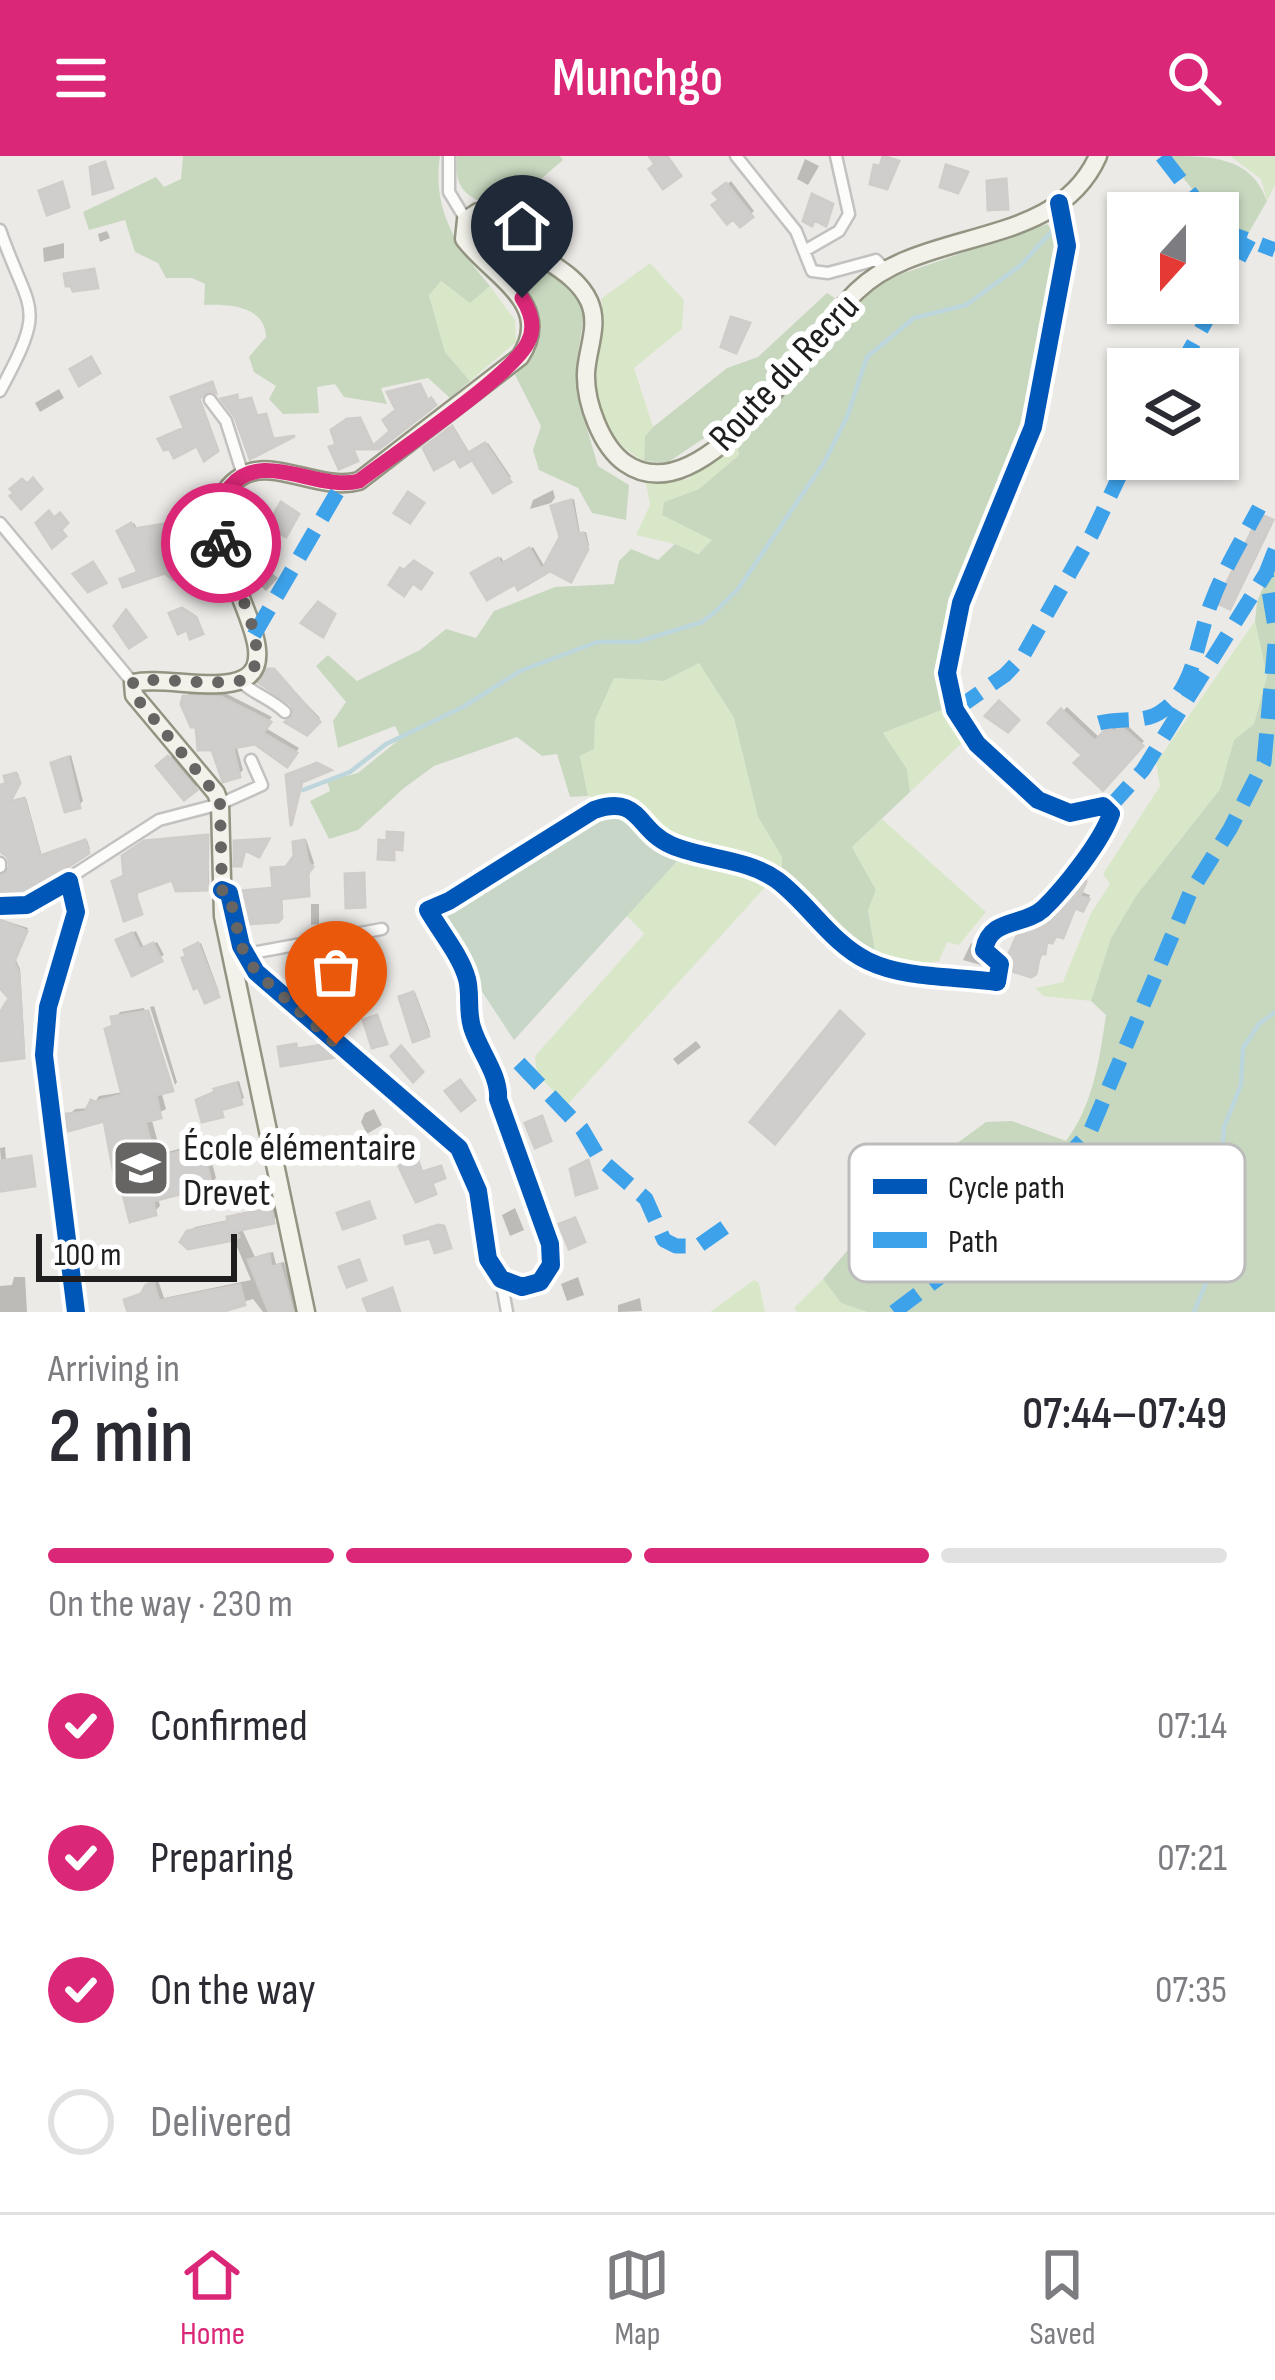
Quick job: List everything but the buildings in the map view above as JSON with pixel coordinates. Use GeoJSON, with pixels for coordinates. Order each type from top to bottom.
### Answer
{"type":"FeatureCollection","features":[{"type":"Feature","properties":{"kind":"street"},"geometry":{"type":"LineString","coordinates":[[240,681],[254,665],[255,640],[224,556],[219,516],[226,492],[243,475],[263,470],[335,485],[359,481],[520,356],[532,334],[528,307],[464,238],[466,220],[449,192],[449,156]]}},
{"type":"Feature","properties":{"kind":"street"},"geometry":{"type":"LineString","coordinates":[[736,156],[774,199],[806,250],[809,267],[817,273],[876,260],[886,270]]}},
{"type":"Feature","properties":{"kind":"street"},"geometry":{"type":"LineString","coordinates":[[806,250],[838,231],[849,214],[836,156]]}},
{"type":"Feature","properties":{"kind":"street","name":"Route du Recru"},"geometry":{"type":"LineString","coordinates":[[466,220],[478,212],[492,214],[587,296],[594,320],[586,374],[596,420],[620,460],[655,473],[679,470],[730,437],[860,288],[886,270],[1035,217],[1084,182],[1098,156]]}},
{"type":"Feature","properties":{"kind":"street"},"geometry":{"type":"LineString","coordinates":[[501,1280],[522,1287],[540,1282],[552,1256],[498,1099],[499,1083],[472,1027],[469,981],[428,910],[594,810],[612,804],[631,809],[660,839],[674,846],[742,863],[776,879],[865,960],[896,969],[997,982],[1000,964],[984,950],[987,938],[997,927],[1041,911],[1097,840],[1111,814],[1103,806],[1070,813],[1037,800],[977,744],[955,710],[947,673],[961,603],[1034,427],[1066,246],[1059,203]]}},
{"type":"Feature","properties":{"kind":"street"},"geometry":{"type":"LineString","coordinates":[[0,230],[27,290],[32,324],[0,391]]}},
{"type":"Feature","properties":{"kind":"street"},"geometry":{"type":"LineString","coordinates":[[210,400],[226,421],[243,475]]}},
{"type":"Feature","properties":{"kind":"street"},"geometry":{"type":"LineString","coordinates":[[0,523],[133,682],[134,695],[220,804],[223,916],[306,1312]]}},
{"type":"Feature","properties":{"kind":"street"},"geometry":{"type":"LineString","coordinates":[[133,682],[240,681],[256,695],[268,696],[284,712]]}},
{"type":"Feature","properties":{"kind":"street"},"geometry":{"type":"LineString","coordinates":[[0,906],[27,905],[159,820],[220,804],[262,784],[251,760]]}},
{"type":"Feature","properties":{"kind":"street"},"geometry":{"type":"LineString","coordinates":[[69,881],[76,912],[48,1007],[44,1055],[76,1312]]}},
{"type":"Feature","properties":{"kind":"street"},"geometry":{"type":"LineString","coordinates":[[222,890],[229,893],[241,946],[256,972],[459,1148],[478,1192],[488,1259],[501,1280],[507,1312]]}},
{"type":"Feature","properties":{"kind":"street"},"geometry":{"type":"LineString","coordinates":[[247,954],[382,929]]}},
{"type":"Feature","properties":{"kind":"green space"},"geometry":{"type":"Polygon","coordinates":[[[183,156],[440,156],[440,193],[449,226],[490,286],[470,303],[441,281],[429,295],[445,352],[470,381],[450,398],[428,378],[381,388],[387,404],[344,397],[335,384],[317,387],[319,413],[283,414],[269,399],[276,386],[254,372],[249,357],[266,337],[260,319],[244,309],[204,305],[205,284],[192,278],[166,278],[158,263],[135,252],[125,220],[89,230],[83,212],[156,177],[164,187],[181,179],[183,156]]]}},
{"type":"Feature","properties":{"kind":"green space"},"geometry":{"type":"Polygon","coordinates":[[[457,156],[560,156],[563,160],[503,212],[462,187],[457,156]]]}},
{"type":"Feature","properties":{"kind":"green space"},"geometry":{"type":"Polygon","coordinates":[[[1165,156],[1213,158],[1240,167],[1260,186],[1267,201],[1248,234],[1239,234],[1239,192],[1195,192],[1165,156]]]}},
{"type":"Feature","properties":{"kind":"green space"},"geometry":{"type":"Polygon","coordinates":[[[1230,156],[1275,156],[1275,185],[1267,201],[1261,179],[1230,156]]]}},
{"type":"Feature","properties":{"kind":"green space"},"geometry":{"type":"Polygon","coordinates":[[[1047,224],[1060,251],[1037,381],[1016,457],[950,611],[940,676],[944,709],[883,733],[907,769],[910,792],[852,847],[876,890],[868,910],[876,956],[854,945],[782,870],[782,857],[758,817],[734,718],[699,663],[664,681],[614,678],[595,720],[594,749],[580,756],[588,796],[570,797],[557,754],[542,756],[517,737],[434,766],[358,830],[329,839],[310,801],[330,791],[327,781],[358,773],[401,738],[395,726],[338,748],[333,721],[346,702],[316,666],[328,655],[357,681],[420,650],[446,629],[476,638],[494,611],[555,587],[614,584],[619,561],[631,549],[658,560],[675,544],[698,554],[712,540],[662,515],[664,502],[699,489],[739,455],[737,444],[766,415],[850,307],[878,282],[1047,224]]]}},
{"type":"Feature","properties":{"kind":"green space"},"geometry":{"type":"Polygon","coordinates":[[[522,257],[575,288],[584,315],[577,360],[578,398],[598,466],[629,485],[626,520],[592,513],[578,488],[539,470],[533,450],[541,426],[515,375],[537,324],[513,274],[522,257]]]}},
{"type":"Feature","properties":{"kind":"green space"},"geometry":{"type":"Polygon","coordinates":[[[650,263],[684,300],[682,329],[634,368],[653,427],[645,436],[644,461],[606,426],[595,402],[593,375],[601,299],[650,263]]]}},
{"type":"Feature","properties":{"kind":"green space"},"geometry":{"type":"Polygon","coordinates":[[[440,281],[470,302],[490,286],[515,320],[516,342],[470,381],[445,352],[429,295],[440,281]]]}},
{"type":"Feature","properties":{"kind":"green space"},"geometry":{"type":"Polygon","coordinates":[[[827,293],[835,298],[743,412],[667,463],[644,461],[645,436],[653,427],[727,368],[758,357],[827,293]]]}},
{"type":"Feature","properties":{"kind":"green space"},"geometry":{"type":"Polygon","coordinates":[[[737,444],[739,455],[699,489],[664,502],[662,515],[713,540],[697,554],[636,535],[650,505],[646,483],[688,479],[737,444]]]}},
{"type":"Feature","properties":{"kind":"green space"},"geometry":{"type":"Polygon","coordinates":[[[1275,558],[1275,1312],[867,1312],[841,1303],[823,1279],[849,1249],[849,1282],[1245,1282],[1245,1144],[956,1144],[986,1122],[1012,1121],[1066,1141],[1075,1127],[1089,1097],[1101,1047],[1106,1015],[1091,1001],[1111,938],[1136,896],[1220,789],[1234,740],[1254,724],[1267,676],[1255,621],[1257,602],[1275,558]]]}},
{"type":"Feature","properties":{"kind":"green space"},"geometry":{"type":"Polygon","coordinates":[[[1255,621],[1267,676],[1254,725],[1234,740],[1220,789],[1136,896],[1111,938],[1091,1001],[1043,996],[1035,988],[1063,982],[1091,913],[1110,884],[1103,874],[1160,786],[1156,763],[1255,621]]]}},
{"type":"Feature","properties":{"kind":"green space"},"geometry":{"type":"Polygon","coordinates":[[[699,663],[734,718],[758,817],[782,857],[782,870],[675,841],[625,794],[602,800],[588,796],[580,756],[594,749],[595,720],[614,678],[664,681],[699,663]]]}},
{"type":"Feature","properties":{"kind":"green space"},"geometry":{"type":"Polygon","coordinates":[[[944,709],[965,740],[910,792],[907,769],[883,733],[944,709]]]}},
{"type":"Feature","properties":{"kind":"green space"},"geometry":{"type":"Polygon","coordinates":[[[599,811],[630,812],[666,853],[670,850],[679,859],[514,1040],[450,943],[438,916],[440,910],[599,811]]]}},
{"type":"Feature","properties":{"kind":"green space"},"geometry":{"type":"Polygon","coordinates":[[[882,819],[986,912],[959,945],[947,942],[939,961],[912,966],[876,956],[868,909],[876,890],[852,847],[882,819]]]}},
{"type":"Feature","properties":{"kind":"green space"},"geometry":{"type":"Polygon","coordinates":[[[659,845],[743,867],[770,882],[567,1105],[537,1074],[535,1056],[644,934],[626,915],[679,859],[659,845]]]}},
{"type":"Feature","properties":{"kind":"green space"},"geometry":{"type":"Polygon","coordinates":[[[823,1279],[841,1303],[867,1312],[797,1312],[794,1308],[823,1279]]]}},
{"type":"Feature","properties":{"kind":"green space"},"geometry":{"type":"Polygon","coordinates":[[[754,1280],[759,1283],[765,1312],[710,1312],[754,1280]]]}},
{"type":"Feature","properties":{"kind":"waterway"},"geometry":{"type":"LineString","coordinates":[[303,790],[350,772],[386,744],[463,707],[520,671],[597,642],[637,642],[702,622],[738,589],[825,461],[847,417],[867,357],[914,318],[966,305],[1021,265],[1054,229]]}},
{"type":"Feature","properties":{"kind":"waterway"},"geometry":{"type":"LineString","coordinates":[[1223,1144],[1224,1127],[1241,1085],[1243,1048],[1259,1024],[1275,1012]]}},
{"type":"Feature","properties":{"kind":"waterway"},"geometry":{"type":"LineString","coordinates":[[1194,1312],[1206,1282]]}},
{"type":"Feature","properties":{"kind":"marked path"},"geometry":{"type":"LineString","coordinates":[[1162,156],[1190,192]]}},
{"type":"Feature","properties":{"kind":"marked path"},"geometry":{"type":"LineString","coordinates":[[1239,237],[1275,250]]}},
{"type":"Feature","properties":{"kind":"marked path"},"geometry":{"type":"LineString","coordinates":[[1239,258],[1249,239]]}},
{"type":"Feature","properties":{"kind":"marked path"},"geometry":{"type":"LineString","coordinates":[[1191,348],[1204,324]]}},
{"type":"Feature","properties":{"kind":"marked path"},"geometry":{"type":"LineString","coordinates":[[955,710],[1005,675],[1023,656],[1118,480]]}},
{"type":"Feature","properties":{"kind":"marked path"},"geometry":{"type":"LineString","coordinates":[[254,635],[342,484]]}},
{"type":"Feature","properties":{"kind":"marked path"},"geometry":{"type":"LineString","coordinates":[[1099,723],[1148,718],[1162,711],[1182,689],[1217,589],[1259,508]]}},
{"type":"Feature","properties":{"kind":"marked path"},"geometry":{"type":"LineString","coordinates":[[1275,550],[1266,573],[1275,627]]}},
{"type":"Feature","properties":{"kind":"marked path"},"geometry":{"type":"LineString","coordinates":[[1109,808],[1143,770],[1266,573]]}},
{"type":"Feature","properties":{"kind":"marked path"},"geometry":{"type":"LineString","coordinates":[[1079,1144],[1090,1132],[1190,893],[1264,762],[1275,644]]}},
{"type":"Feature","properties":{"kind":"marked path"},"geometry":{"type":"LineString","coordinates":[[519,1063],[582,1129],[599,1158],[646,1199],[664,1240],[676,1246],[698,1246],[735,1220]]}},
{"type":"Feature","properties":{"kind":"marked path"},"geometry":{"type":"LineString","coordinates":[[894,1312],[934,1282]]}},
{"type":"Feature","properties":{"kind":"cycle path"},"geometry":{"type":"LineString","coordinates":[[222,890],[229,893],[241,946],[256,972],[459,1148],[478,1191],[488,1259],[501,1279],[522,1287],[540,1282],[551,1265],[550,1244],[498,1099],[496,1081],[472,1027],[464,970],[428,910],[594,810],[621,807],[671,845],[752,867],[777,880],[843,944],[868,961],[914,974],[997,982],[1000,964],[984,950],[987,940],[1000,927],[1043,909],[1082,864],[1111,814],[1103,806],[1070,813],[1038,800],[977,744],[955,710],[947,673],[961,603],[1033,427],[1067,246],[1059,203]]}},
{"type":"Feature","properties":{"kind":"cycle path"},"geometry":{"type":"LineString","coordinates":[[0,906],[27,905],[69,881],[76,912],[48,1007],[44,1055],[76,1312]]}},
{"type":"Feature","properties":{"kind":"way so far"},"geometry":{"type":"LineString","coordinates":[[221,543],[253,628],[256,652],[251,672],[240,681],[133,682],[134,695],[220,804],[222,890],[229,893],[241,946],[256,972],[336,1044]]}},
{"type":"Feature","properties":{"kind":"place","name":"École élémentaire Drevet"},"geometry":{"type":"Point","coordinates":[141,1168]}},
{"type":"Feature","properties":{"kind":"route"},"geometry":{"type":"LineString","coordinates":[[221,543],[221,501],[243,475],[272,470],[335,485],[359,481],[511,365],[532,334],[532,317],[522,298]]}}]}
